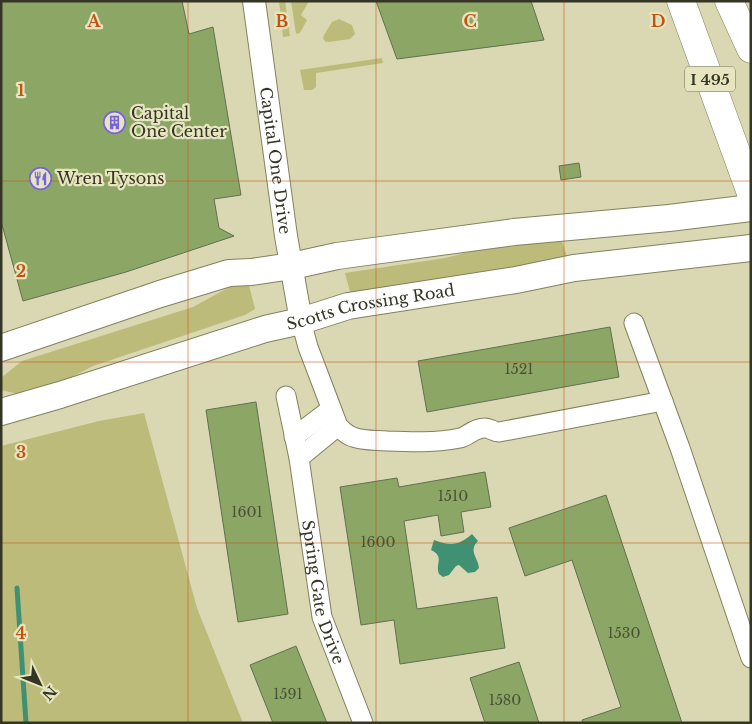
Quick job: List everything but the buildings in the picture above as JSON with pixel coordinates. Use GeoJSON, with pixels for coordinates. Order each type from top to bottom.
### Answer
{"type":"FeatureCollection","features":[{"type":"Feature","properties":{"kind":"highway","name":"I 495"},"geometry":{"type":"LineString","coordinates":[[681,1],[751,193]]}},
{"type":"Feature","properties":{"kind":"highway"},"geometry":{"type":"LineString","coordinates":[[729,1],[751,49]]}},
{"type":"Feature","properties":{"kind":"highway"},"geometry":{"type":"LineString","coordinates":[[747,1],[751,9]]}},
{"type":"Feature","properties":{"kind":"main road"},"geometry":{"type":"LineString","coordinates":[[1,348],[160,294],[230,273],[251,272],[292,266],[337,256],[514,232],[669,218],[751,208]]}},
{"type":"Feature","properties":{"kind":"main road","name":"Scotts Crossing Road"},"geometry":{"type":"LineString","coordinates":[[1,412],[60,395],[264,329],[301,321],[348,306],[516,280],[574,268],[751,248]]}},
{"type":"Feature","properties":{"kind":"street","name":"Capital One Drive"},"geometry":{"type":"LineString","coordinates":[[254,1],[282,209],[301,321]]}},
{"type":"Feature","properties":{"kind":"street"},"geometry":{"type":"LineString","coordinates":[[301,321],[308,347],[334,417],[345,433],[354,438],[404,442],[444,441],[464,438],[474,430],[486,428],[496,432],[518,429],[663,401]]}},
{"type":"Feature","properties":{"kind":"street"},"geometry":{"type":"LineString","coordinates":[[634,323],[663,401],[751,658]]}},
{"type":"Feature","properties":{"kind":"street","name":"Spring Gate Drive"},"geometry":{"type":"LineString","coordinates":[[286,396],[299,458],[322,617],[363,723]]}},
{"type":"Feature","properties":{"kind":"street"},"geometry":{"type":"LineString","coordinates":[[294,437],[334,417]]}},
{"type":"Feature","properties":{"kind":"street"},"geometry":{"type":"LineString","coordinates":[[299,458],[334,417]]}},
{"type":"Feature","properties":{"kind":"shaded area"},"geometry":{"type":"Polygon","coordinates":[[[279,1],[285,1],[290,36],[283,37],[279,1]]]}},
{"type":"Feature","properties":{"kind":"shaded area"},"geometry":{"type":"Polygon","coordinates":[[[291,1],[309,1],[301,15],[307,20],[300,33],[296,34],[291,1]]]}},
{"type":"Feature","properties":{"kind":"shaded area"},"geometry":{"type":"Polygon","coordinates":[[[339,19],[352,25],[355,34],[350,39],[326,42],[323,39],[324,35],[332,22],[339,19]]]}},
{"type":"Feature","properties":{"kind":"shaded area"},"geometry":{"type":"Polygon","coordinates":[[[382,58],[383,63],[316,73],[316,87],[312,90],[304,90],[300,70],[382,58]]]}},
{"type":"Feature","properties":{"kind":"shaded area"},"geometry":{"type":"Polygon","coordinates":[[[561,239],[568,259],[400,290],[350,292],[345,273],[445,258],[492,246],[561,239]]]}},
{"type":"Feature","properties":{"kind":"shaded area"},"geometry":{"type":"Polygon","coordinates":[[[235,284],[249,285],[255,309],[245,315],[93,366],[43,392],[18,394],[1,390],[1,378],[22,361],[193,307],[235,284]]]}},
{"type":"Feature","properties":{"kind":"shaded area"},"geometry":{"type":"Polygon","coordinates":[[[144,413],[197,608],[243,723],[1,723],[1,446],[99,421],[144,413]]]}},
{"type":"Feature","properties":{"kind":"shaded area"},"geometry":{"type":"Polygon","coordinates":[[[472,534],[478,541],[474,551],[479,568],[475,572],[468,573],[459,565],[449,575],[443,577],[439,574],[438,570],[438,555],[431,550],[434,540],[454,544],[463,541],[472,534]]]}},
{"type":"Feature","properties":{"kind":"waterway"},"geometry":{"type":"LineString","coordinates":[[17,588],[26,723]]}},
{"type":"Feature","properties":{"kind":"place","name":"Capital One Center"},"geometry":{"type":"Point","coordinates":[115,122]}},
{"type":"Feature","properties":{"kind":"place","name":"Wren Tysons"},"geometry":{"type":"Point","coordinates":[41,178]}}]}
